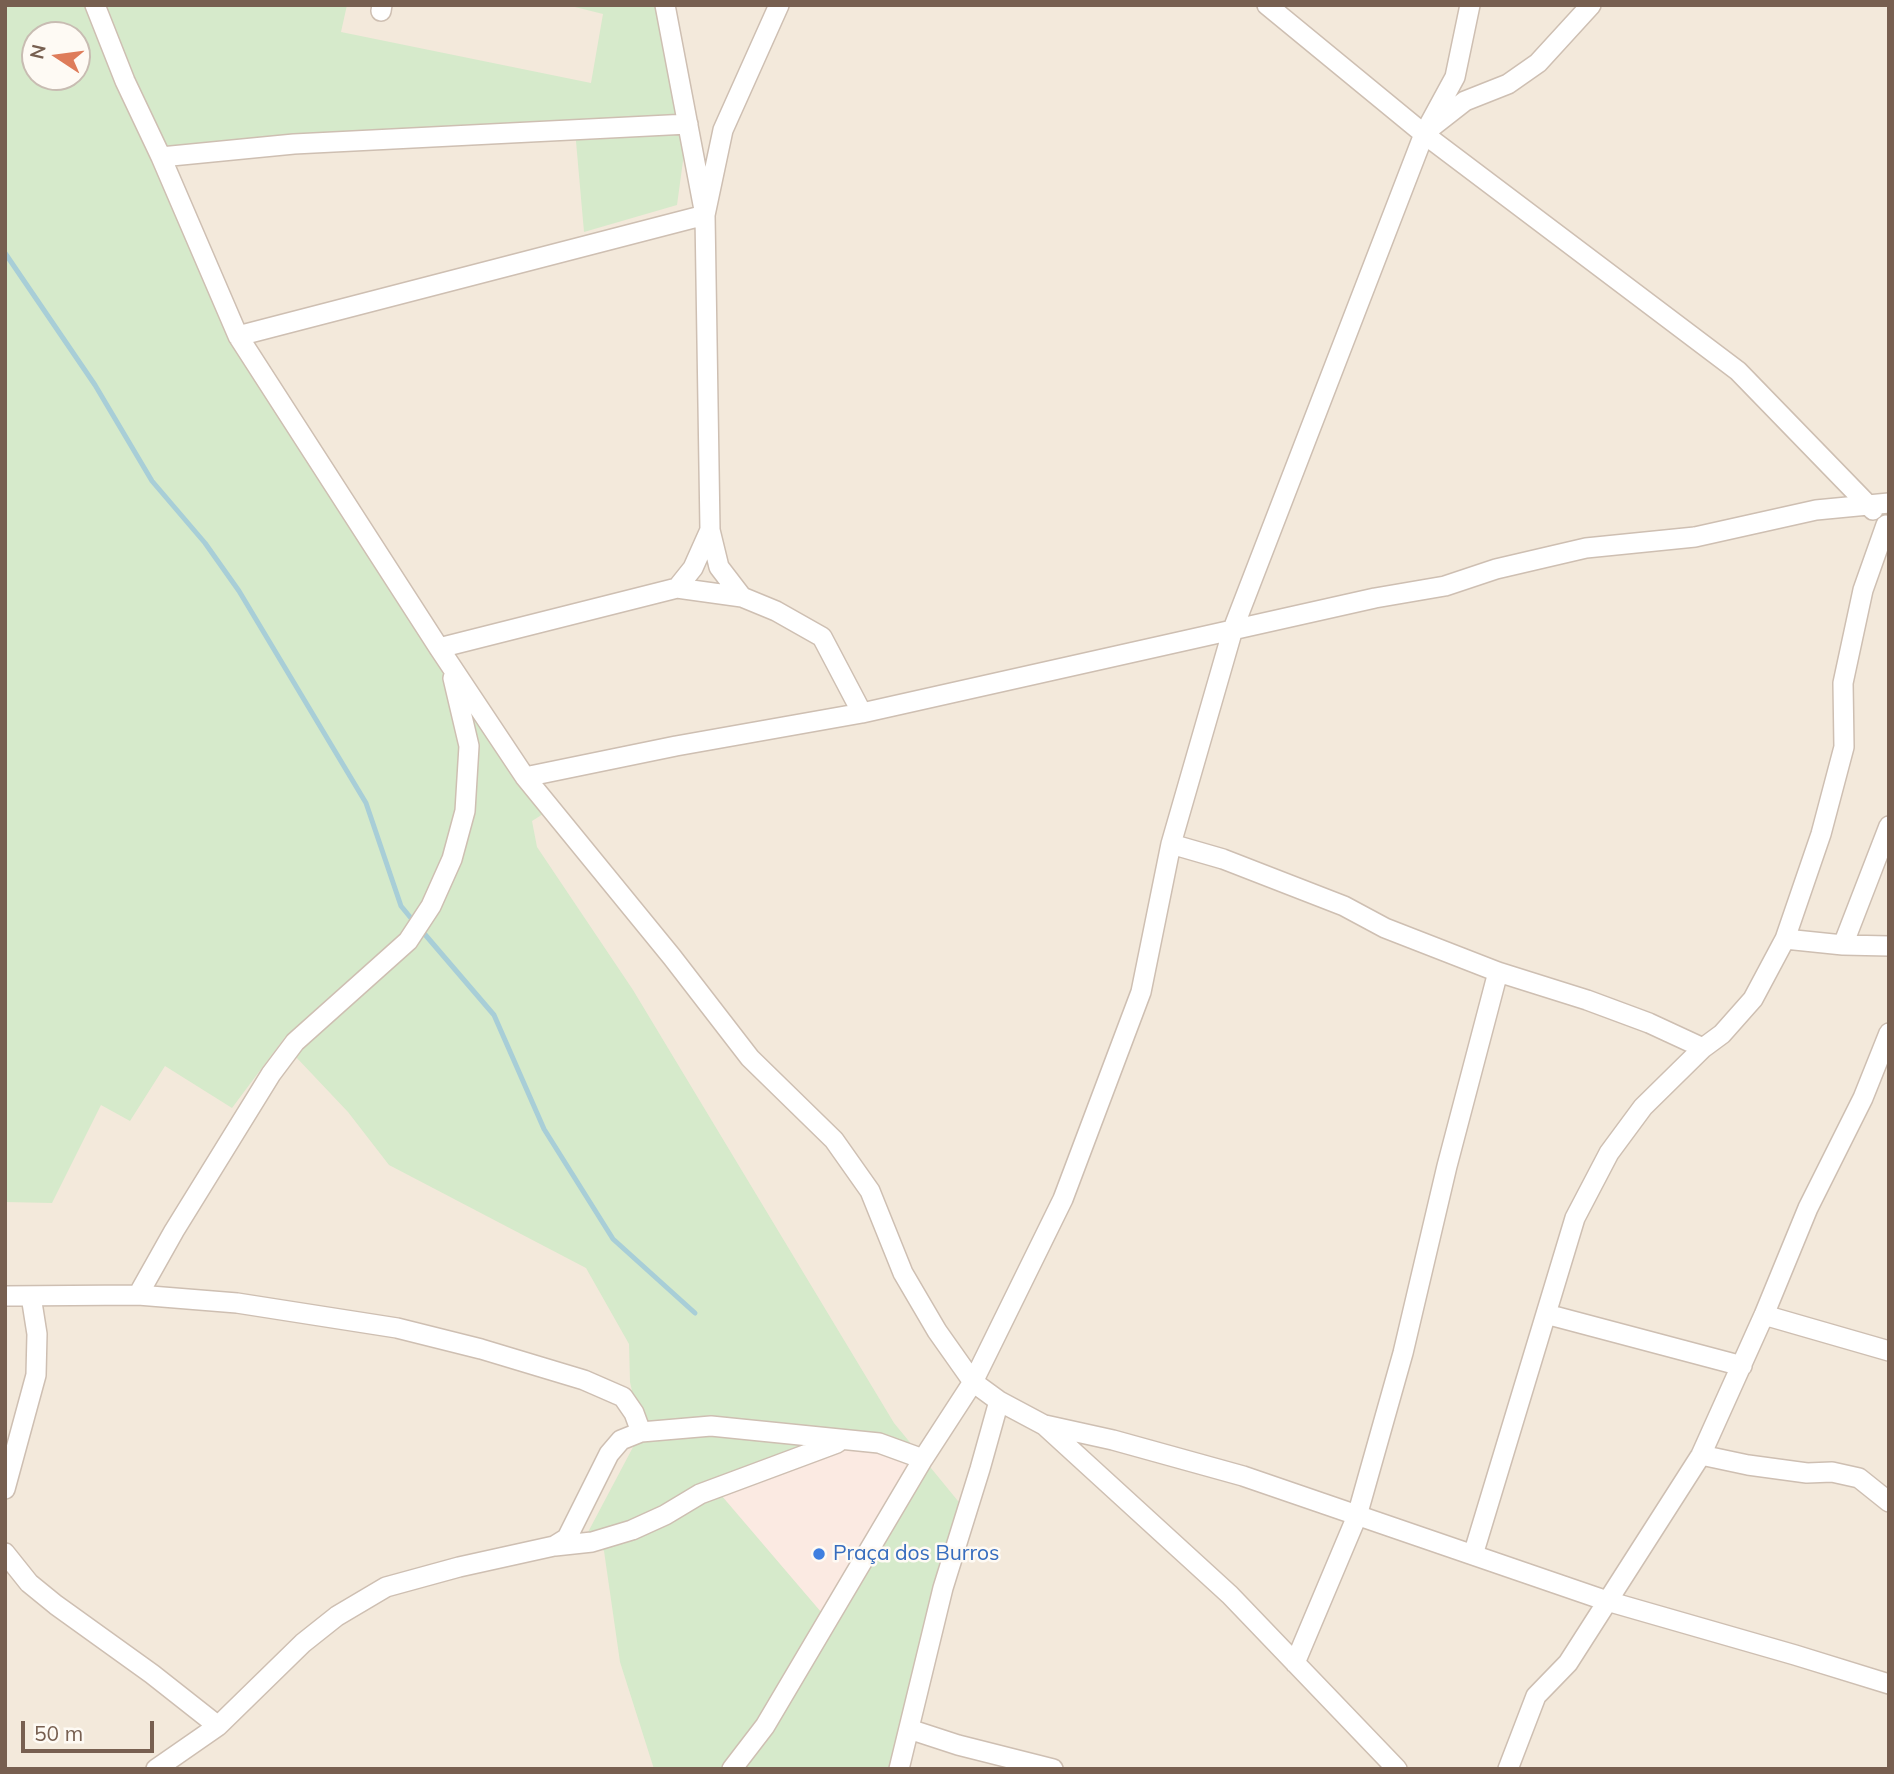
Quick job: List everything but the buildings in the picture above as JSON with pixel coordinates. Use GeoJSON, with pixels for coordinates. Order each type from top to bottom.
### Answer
{"type":"FeatureCollection","features":[{"type":"Feature","properties":{"kind":"street"},"geometry":{"type":"LineString","coordinates":[[95,5],[125,81],[161,157],[238,336],[525,777],[672,957],[750,1058],[834,1140],[870,1191],[903,1273],[937,1331],[973,1382],[999,1401],[1044,1425],[1230,1595],[1389,1766]]}},
{"type":"Feature","properties":{"kind":"street"},"geometry":{"type":"LineString","coordinates":[[665,5],[705,215],[710,530],[719,568],[742,597]]}},
{"type":"Feature","properties":{"kind":"street"},"geometry":{"type":"LineString","coordinates":[[705,215],[723,130],[779,5]]}},
{"type":"Feature","properties":{"kind":"street"},"geometry":{"type":"LineString","coordinates":[[1267,5],[1424,134],[1738,371],[1887,526],[1863,590],[1843,684],[1844,747],[1821,834],[1785,939],[1753,999],[1722,1034],[1703,1048],[1643,1107],[1609,1153],[1575,1218],[1473,1555]]}},
{"type":"Feature","properties":{"kind":"street"},"geometry":{"type":"LineString","coordinates":[[732,1769],[765,1726],[923,1459],[973,1382],[1063,1199],[1142,992],[1171,844],[1233,629],[1424,134],[1455,76],[1469,5]]}},
{"type":"Feature","properties":{"kind":"street"},"geometry":{"type":"LineString","coordinates":[[1424,134],[1465,101],[1508,84],[1538,63],[1591,5]]}},
{"type":"Feature","properties":{"kind":"street"},"geometry":{"type":"LineString","coordinates":[[161,157],[294,144],[688,124]]}},
{"type":"Feature","properties":{"kind":"street"},"geometry":{"type":"LineString","coordinates":[[238,336],[705,215]]}},
{"type":"Feature","properties":{"kind":"street"},"geometry":{"type":"LineString","coordinates":[[525,777],[676,746],[862,713],[1375,598],[1445,586],[1496,569],[1586,548],[1695,537],[1816,510],[1889,503]]}},
{"type":"Feature","properties":{"kind":"street"},"geometry":{"type":"LineString","coordinates":[[677,588],[693,568],[710,530]]}},
{"type":"Feature","properties":{"kind":"street"},"geometry":{"type":"LineString","coordinates":[[439,648],[677,588],[742,597],[776,611],[822,637],[862,713]]}},
{"type":"Feature","properties":{"kind":"street"},"geometry":{"type":"LineString","coordinates":[[138,1295],[174,1231],[279,1063],[295,1042],[408,941],[431,906],[452,859],[465,811],[468,746],[450,664]]}},
{"type":"Feature","properties":{"kind":"street"},"geometry":{"type":"LineString","coordinates":[[1843,946],[1889,827]]}},
{"type":"Feature","properties":{"kind":"street"},"geometry":{"type":"LineString","coordinates":[[1171,844],[1223,859],[1344,906],[1385,928],[1498,972],[1599,1004],[1703,1048]]}},
{"type":"Feature","properties":{"kind":"street"},"geometry":{"type":"LineString","coordinates":[[1785,939],[1843,946],[1889,946]]}},
{"type":"Feature","properties":{"kind":"street"},"geometry":{"type":"LineString","coordinates":[[1295,1663],[1357,1516],[1403,1353],[1447,1166],[1498,972]]}},
{"type":"Feature","properties":{"kind":"street"},"geometry":{"type":"LineString","coordinates":[[1508,1769],[1536,1696],[1568,1663],[1701,1455],[1742,1366],[1808,1208],[1863,1098],[1889,1033]]}},
{"type":"Feature","properties":{"kind":"street"},"geometry":{"type":"LineString","coordinates":[[5,1296],[138,1295],[237,1303],[397,1328],[481,1349],[584,1380],[622,1397],[634,1413],[641,1432]]}},
{"type":"Feature","properties":{"kind":"street"},"geometry":{"type":"LineString","coordinates":[[5,1489],[36,1375],[37,1334],[31,1296]]}},
{"type":"Feature","properties":{"kind":"street"},"geometry":{"type":"LineString","coordinates":[[1546,1314],[1742,1366]]}},
{"type":"Feature","properties":{"kind":"street"},"geometry":{"type":"LineString","coordinates":[[1764,1315],[1889,1351]]}},
{"type":"Feature","properties":{"kind":"street"},"geometry":{"type":"LineString","coordinates":[[899,1769],[943,1588],[999,1401]]}},
{"type":"Feature","properties":{"kind":"street"},"geometry":{"type":"LineString","coordinates":[[1044,1425],[1113,1440],[1243,1476],[1607,1601],[1889,1684]]}},
{"type":"Feature","properties":{"kind":"street"},"geometry":{"type":"LineString","coordinates":[[554,1546],[567,1538],[609,1454],[621,1440],[641,1432],[711,1426],[878,1443],[923,1459]]}},
{"type":"Feature","properties":{"kind":"street"},"geometry":{"type":"LineString","coordinates":[[156,1769],[218,1727],[303,1643],[337,1616],[386,1587],[459,1567],[554,1546],[592,1542],[632,1530],[700,1494],[842,1441]]}},
{"type":"Feature","properties":{"kind":"street"},"geometry":{"type":"LineString","coordinates":[[1701,1455],[1748,1465],[1807,1473],[1832,1472],[1859,1478],[1889,1502]]}},
{"type":"Feature","properties":{"kind":"street"},"geometry":{"type":"LineString","coordinates":[[5,1553],[29,1583],[152,1674],[218,1727]]}},
{"type":"Feature","properties":{"kind":"street"},"geometry":{"type":"LineString","coordinates":[[909,1729],[958,1745],[1053,1769]]}},
{"type":"Feature","properties":{"kind":"shaded area"},"geometry":{"type":"Polygon","coordinates":[[[5,5],[1889,5],[1889,1769],[5,1769],[5,5]]]}},
{"type":"Feature","properties":{"kind":"shaded area","name":"Praça dos Burros"},"geometry":{"type":"Polygon","coordinates":[[[842,1441],[923,1459],[827,1620],[715,1488],[842,1441]]]}},
{"type":"Feature","properties":{"kind":"green space"},"geometry":{"type":"Polygon","coordinates":[[[5,5],[347,5],[341,32],[591,83],[603,14],[567,5],[657,5],[688,124],[677,205],[584,232],[575,130],[162,157],[238,336],[551,809],[532,821],[537,847],[633,990],[894,1423],[967,1512],[899,1769],[654,1769],[620,1662],[604,1551],[587,1534],[641,1432],[630,1382],[629,1344],[586,1268],[389,1165],[348,1112],[296,1057],[285,1037],[232,1108],[165,1066],[130,1121],[101,1105],[52,1203],[5,1202],[5,5]],[[842,1441],[715,1488],[827,1619],[922,1459],[842,1441]]]}},
{"type":"Feature","properties":{"kind":"waterway"},"geometry":{"type":"LineString","coordinates":[[5,253],[95,385],[152,481],[205,543],[239,591],[366,803],[401,906],[415,923]]}},
{"type":"Feature","properties":{"kind":"waterway"},"geometry":{"type":"LineString","coordinates":[[422,931],[494,1015],[544,1129],[613,1239],[695,1313]]}},
{"type":"Feature","properties":{"kind":"place","name":"Praça dos Burros"},"geometry":{"type":"Point","coordinates":[819,1554]}}]}
